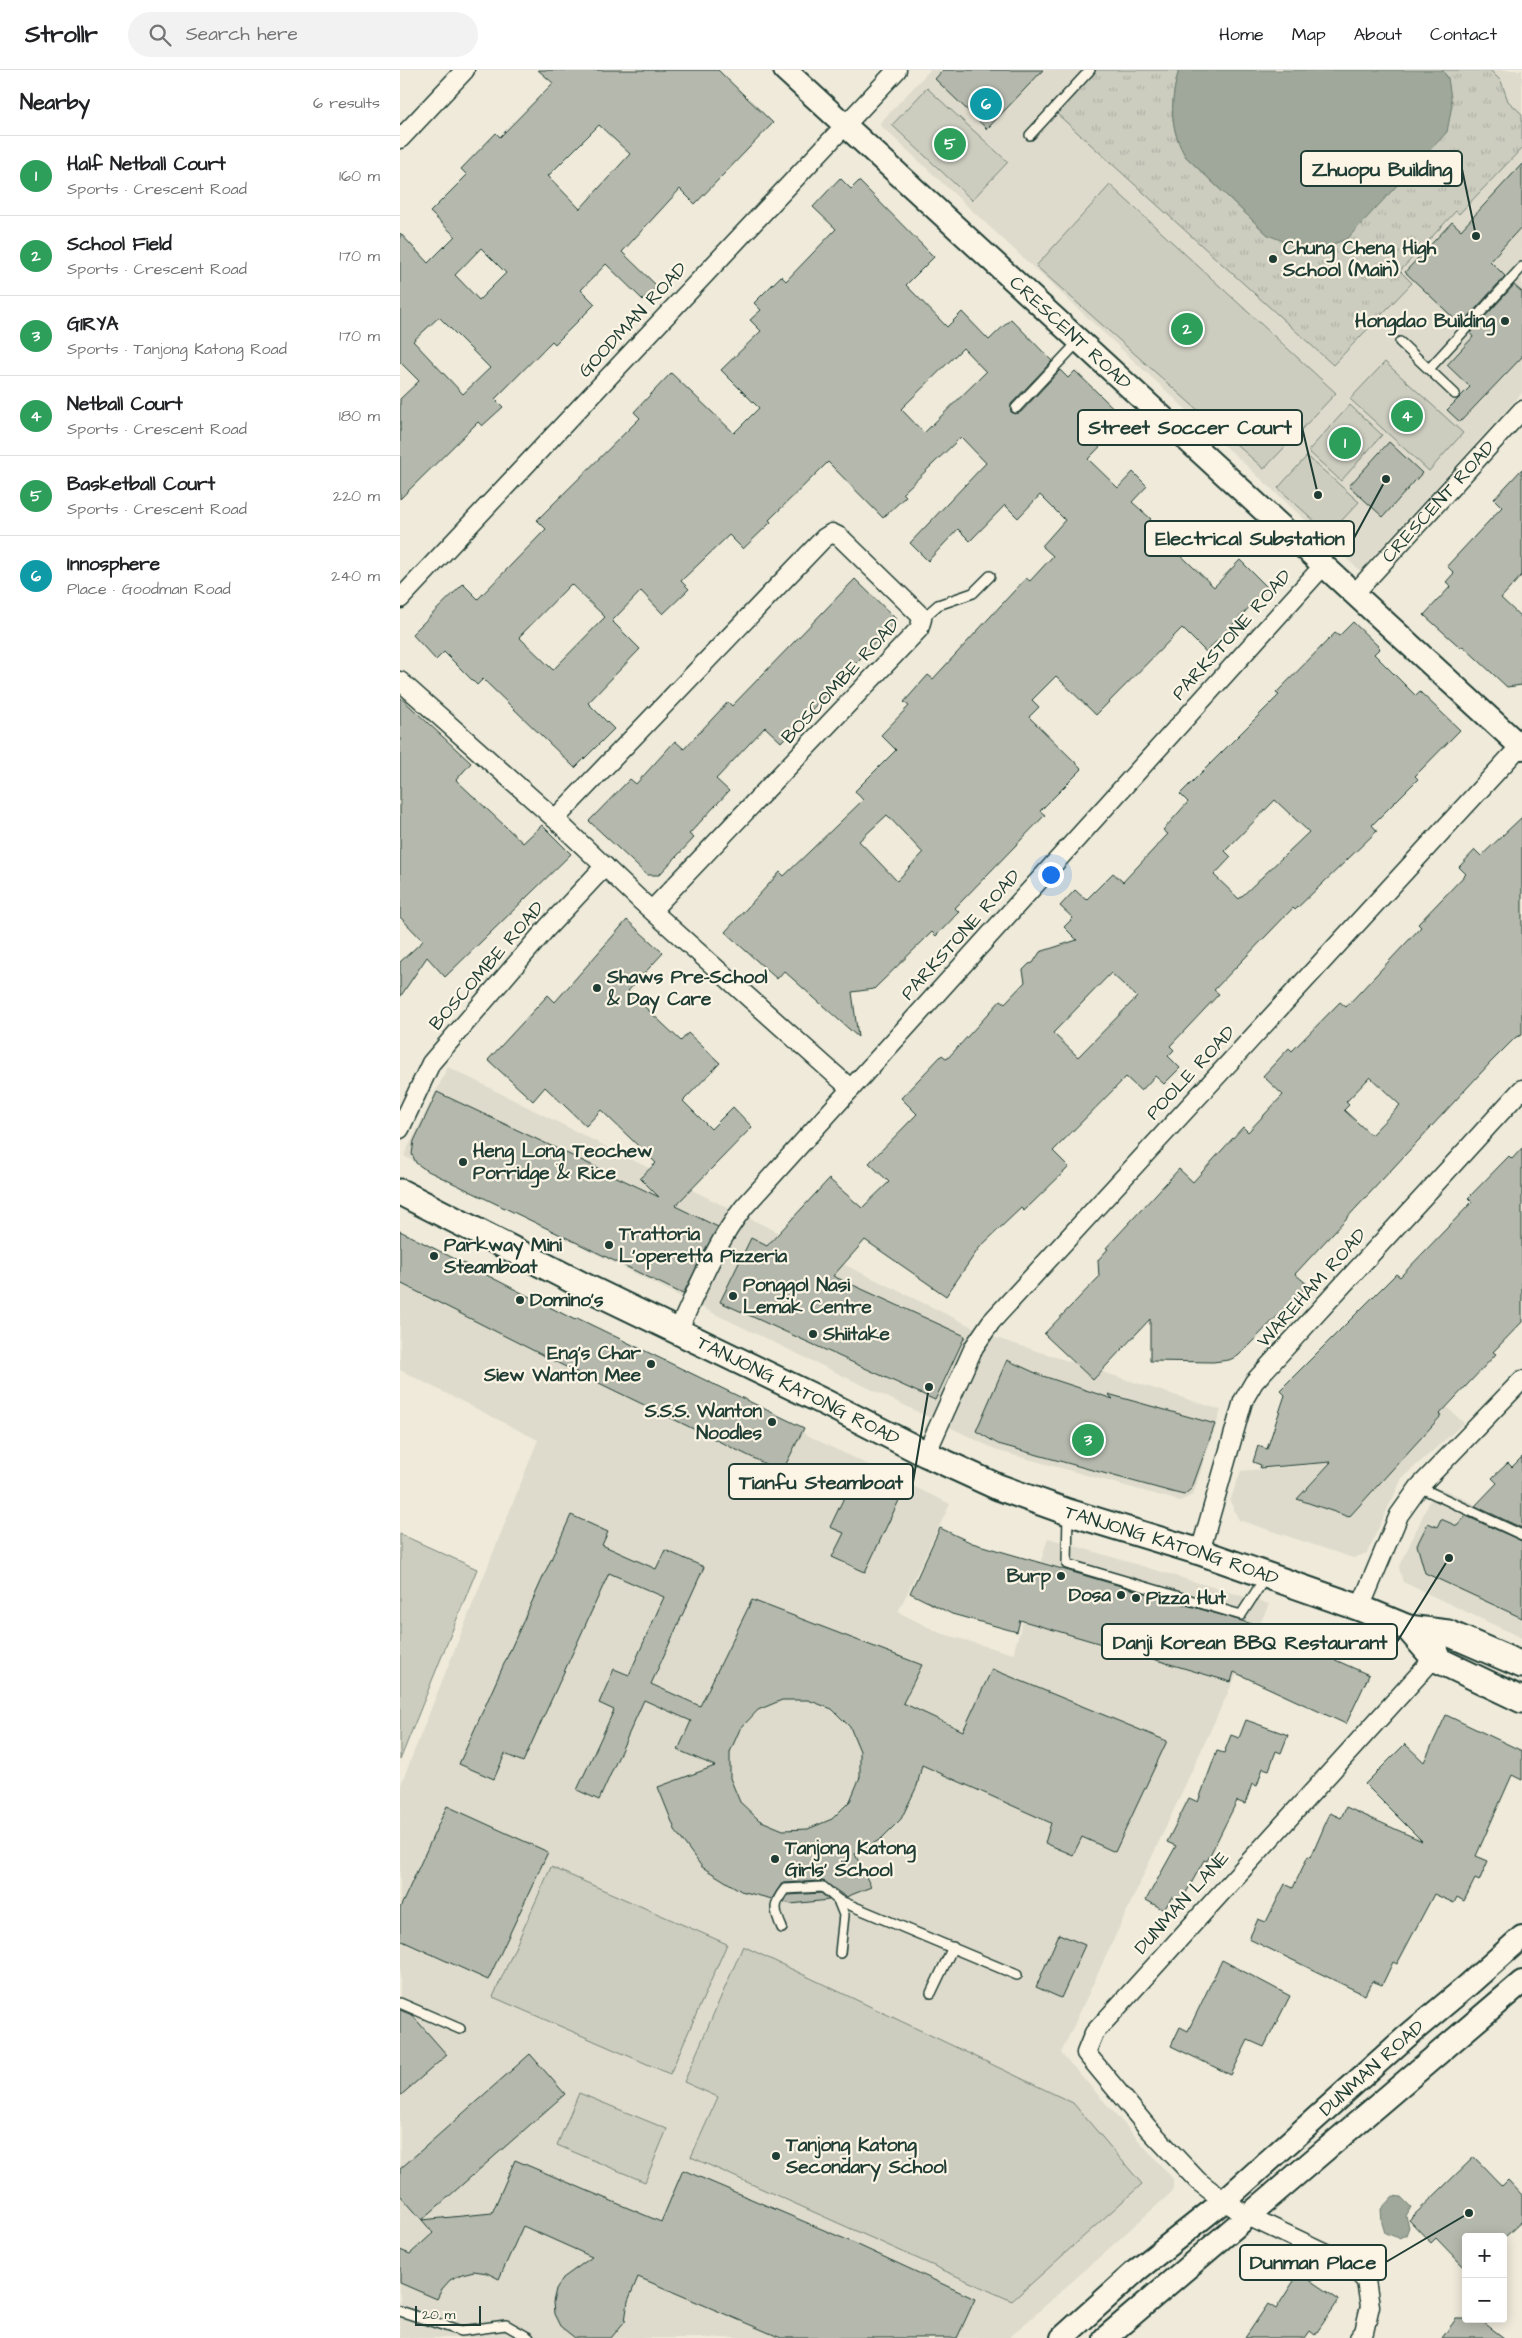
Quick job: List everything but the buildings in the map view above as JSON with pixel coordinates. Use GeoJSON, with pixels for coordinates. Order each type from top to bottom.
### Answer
{"type":"FeatureCollection","features":[{"type":"Feature","properties":{"kind":"main road","name":"TANJONG KATONG ROAD"},"geometry":{"type":"LineString","coordinates":[[400,1192],[584,1286],[826,1403],[926,1454],[998,1487],[1068,1512],[1200,1552],[1360,1608],[1408,1628],[1448,1633],[1522,1664]]}},
{"type":"Feature","properties":{"kind":"main road","name":"TANJONG KATONG ROAD"},"geometry":{"type":"LineString","coordinates":[[1408,1628],[1434,1658],[1522,1700]]}},
{"type":"Feature","properties":{"kind":"street"},"geometry":{"type":"LineString","coordinates":[[400,139],[465,70]]}},
{"type":"Feature","properties":{"kind":"street","name":"CRESCENT ROAD"},"geometry":{"type":"LineString","coordinates":[[785,70],[1521,746]]}},
{"type":"Feature","properties":{"kind":"street","name":"GOODMAN ROAD"},"geometry":{"type":"LineString","coordinates":[[400,599],[897,70]]}},
{"type":"Feature","properties":{"kind":"street","name":"CRESCENT ROAD"},"geometry":{"type":"LineString","coordinates":[[1354,594],[1522,410]]}},
{"type":"Feature","properties":{"kind":"street","name":"BOSCOMBE ROAD"},"geometry":{"type":"LineString","coordinates":[[555,819],[827,535],[836,533],[922,620],[919,629],[652,910]]}},
{"type":"Feature","properties":{"kind":"street","name":"PARKSTONE ROAD"},"geometry":{"type":"LineString","coordinates":[[678,1331],[716,1250],[730,1225],[850,1089],[1323,566]]}},
{"type":"Feature","properties":{"kind":"street"},"geometry":{"type":"LineString","coordinates":[[400,681],[555,819],[652,910],[850,1089]]}},
{"type":"Feature","properties":{"kind":"street","name":"POOLE ROAD"},"geometry":{"type":"LineString","coordinates":[[926,1454],[974,1347],[986,1328],[1521,746]]}},
{"type":"Feature","properties":{"kind":"street","name":"BOSCOMBE ROAD"},"geometry":{"type":"LineString","coordinates":[[400,1129],[431,1063],[547,928],[605,866]]}},
{"type":"Feature","properties":{"kind":"street","name":"WAREHAM ROAD"},"geometry":{"type":"LineString","coordinates":[[1200,1552],[1243,1401],[1254,1382],[1522,1089]]}},
{"type":"Feature","properties":{"kind":"street"},"geometry":{"type":"LineString","coordinates":[[1360,1608],[1399,1515],[1418,1487],[1522,1380]]}},
{"type":"Feature","properties":{"kind":"street","name":"DUNMAN LANE"},"geometry":{"type":"LineString","coordinates":[[1224,2201],[1198,2181],[1148,2128],[1086,2053],[1094,2032],[1434,1658],[1448,1633]]}},
{"type":"Feature","properties":{"kind":"street","name":"DUNMAN ROAD"},"geometry":{"type":"LineString","coordinates":[[1062,2338],[1136,2271],[1224,2201],[1405,2038],[1522,1937]]}},
{"type":"Feature","properties":{"kind":"street","name":"DUNMAN ROAD"},"geometry":{"type":"LineString","coordinates":[[1105,2338],[1522,1982]]}},
{"type":"Feature","properties":{"kind":"street"},"geometry":{"type":"LineString","coordinates":[[1224,2201],[1248,2216],[1351,2265],[1366,2281],[1370,2306],[1364,2332],[1359,2338]]}},
{"type":"Feature","properties":{"kind":"lane"},"geometry":{"type":"LineString","coordinates":[[1030,135],[1090,70]]}},
{"type":"Feature","properties":{"kind":"lane"},"geometry":{"type":"LineString","coordinates":[[1429,369],[1522,267]]}},
{"type":"Feature","properties":{"kind":"lane"},"geometry":{"type":"LineString","coordinates":[[1016,408],[1079,341]]}},
{"type":"Feature","properties":{"kind":"lane"},"geometry":{"type":"LineString","coordinates":[[1400,342],[1455,394]]}},
{"type":"Feature","properties":{"kind":"lane"},"geometry":{"type":"LineString","coordinates":[[922,620],[938,605],[973,593],[990,576]]}},
{"type":"Feature","properties":{"kind":"lane"},"geometry":{"type":"LineString","coordinates":[[1418,1487],[1522,1535]]}},
{"type":"Feature","properties":{"kind":"lane"},"geometry":{"type":"LineString","coordinates":[[1068,1512],[1067,1564],[1242,1615],[1266,1575]]}},
{"type":"Feature","properties":{"kind":"lane"},"geometry":{"type":"LineString","coordinates":[[782,1928],[776,1913],[777,1900],[786,1890],[823,1887],[838,1900],[1017,1975]]}},
{"type":"Feature","properties":{"kind":"lane"},"geometry":{"type":"LineString","coordinates":[[838,1900],[844,1915],[840,1953]]}},
{"type":"Feature","properties":{"kind":"lane"},"geometry":{"type":"LineString","coordinates":[[931,1993],[953,1947]]}},
{"type":"Feature","properties":{"kind":"lane"},"geometry":{"type":"LineString","coordinates":[[400,2003],[460,2030]]}},
{"type":"Feature","properties":{"kind":"lane"},"geometry":{"type":"LineString","coordinates":[[400,2311],[460,2335],[506,2324],[529,2338]]}},
{"type":"Feature","properties":{"kind":"shaded area","name":"Chung Cheng High School (Main)"},"geometry":{"type":"Polygon","coordinates":[[[930,70],[1522,70],[1522,393],[1360,571],[879,124],[930,70]]]}},
{"type":"Feature","properties":{"kind":"shaded area"},"geometry":{"type":"Polygon","coordinates":[[[1179,70],[1442,70],[1448,78],[1452,105],[1447,132],[1347,239],[1322,248],[1300,248],[1268,235],[1186,157],[1176,136],[1173,115],[1174,93],[1179,70]]]}},
{"type":"Feature","properties":{"kind":"shaded area"},"geometry":{"type":"Polygon","coordinates":[[[448,1067],[722,1205],[993,1337],[1221,1410],[1193,1495],[1180,1501],[999,1451],[709,1311],[404,1156],[448,1067]]]}},
{"type":"Feature","properties":{"kind":"shaded area"},"geometry":{"type":"Polygon","coordinates":[[[400,1232],[829,1446],[950,1504],[898,1612],[940,1633],[1013,1654],[1048,1538],[1269,1604],[1061,2053],[1173,2179],[1173,2191],[1009,2338],[400,2338],[400,1787],[538,1440],[400,1370],[400,1232]]]}},
{"type":"Feature","properties":{"kind":"shaded area"},"geometry":{"type":"Polygon","coordinates":[[[1402,1366],[1464,1423],[1402,1478],[1367,1553],[1353,1558],[1239,1520],[1230,1501],[1241,1471],[1312,1465],[1402,1366]]]}},
{"type":"Feature","properties":{"kind":"shaded area"},"geometry":{"type":"Polygon","coordinates":[[[1443,1489],[1522,1527],[1522,1638],[1403,1582],[1399,1568],[1430,1500],[1443,1489]]]}},
{"type":"Feature","properties":{"kind":"shaded area"},"geometry":{"type":"Polygon","coordinates":[[[1393,2196],[1401,2197],[1411,2207],[1406,2216],[1409,2227],[1406,2235],[1399,2238],[1385,2233],[1382,2223],[1381,2209],[1393,2196]]]}},
{"type":"Feature","properties":{"kind":"green space"},"geometry":{"type":"Polygon","coordinates":[[[1094,70],[1179,70],[1174,93],[1173,115],[1176,136],[1180,146],[1186,157],[1268,235],[1448,78],[1442,70],[1490,70],[1501,81],[1508,101],[1522,114],[1522,148],[1459,214],[1456,211],[1400,271],[1412,283],[1333,365],[1055,112],[1094,70]]]}},
{"type":"Feature","properties":{"kind":"green space"},"geometry":{"type":"Polygon","coordinates":[[[927,88],[1008,162],[972,200],[892,125],[927,88]]]}},
{"type":"Feature","properties":{"kind":"green space"},"geometry":{"type":"Polygon","coordinates":[[[1110,185],[1336,393],[1264,469],[1036,266],[1110,185]]]}},
{"type":"Feature","properties":{"kind":"green space"},"geometry":{"type":"Polygon","coordinates":[[[1385,362],[1463,433],[1429,471],[1350,399],[1385,362]]]}},
{"type":"Feature","properties":{"kind":"green space"},"geometry":{"type":"Polygon","coordinates":[[[1350,405],[1382,435],[1341,481],[1308,451],[1350,405]]]}},
{"type":"Feature","properties":{"kind":"green space"},"geometry":{"type":"Polygon","coordinates":[[[1307,456],[1359,502],[1329,534],[1278,488],[1307,456]]]}},
{"type":"Feature","properties":{"kind":"green space"},"geometry":{"type":"Polygon","coordinates":[[[400,1534],[477,1569],[400,1760],[400,1534]]]}},
{"type":"Feature","properties":{"kind":"green space"},"geometry":{"type":"Polygon","coordinates":[[[551,1867],[727,1944],[670,2074],[493,1997],[551,1867]]]}},
{"type":"Feature","properties":{"kind":"green space"},"geometry":{"type":"Polygon","coordinates":[[[743,1946],[1073,2103],[1142,2184],[1012,2301],[691,2157],[718,2097],[684,2082],[743,1946]]]}},
{"type":"Feature","properties":{"kind":"green space"},"geometry":{"type":"Polygon","coordinates":[[[579,2093],[667,2129],[645,2182],[557,2145],[579,2093]]]}},
{"type":"Feature","properties":{"kind":"place","name":"Innosphere"},"geometry":{"type":"Point","coordinates":[986,104]}},
{"type":"Feature","properties":{"kind":"place","name":"Basketball Court"},"geometry":{"type":"Point","coordinates":[950,144]}},
{"type":"Feature","properties":{"kind":"place","name":"Zhuopu Building"},"geometry":{"type":"Point","coordinates":[1476,236]}},
{"type":"Feature","properties":{"kind":"place","name":"Chung Cheng High School (Main)"},"geometry":{"type":"Point","coordinates":[1273,259]}},
{"type":"Feature","properties":{"kind":"place","name":"Hongdao Building"},"geometry":{"type":"Point","coordinates":[1505,321]}},
{"type":"Feature","properties":{"kind":"place","name":"School Field"},"geometry":{"type":"Point","coordinates":[1187,329]}},
{"type":"Feature","properties":{"kind":"place","name":"Netball Court"},"geometry":{"type":"Point","coordinates":[1407,416]}},
{"type":"Feature","properties":{"kind":"place","name":"Half Netball Court"},"geometry":{"type":"Point","coordinates":[1345,443]}},
{"type":"Feature","properties":{"kind":"place","name":"Electrical Substation"},"geometry":{"type":"Point","coordinates":[1386,479]}},
{"type":"Feature","properties":{"kind":"place","name":"Street Soccer Court"},"geometry":{"type":"Point","coordinates":[1318,495]}},
{"type":"Feature","properties":{"kind":"place","name":"Shaws Pre-School & Day Care"},"geometry":{"type":"Point","coordinates":[597,988]}},
{"type":"Feature","properties":{"kind":"place","name":"Heng Long Teochew Porridge & Rice"},"geometry":{"type":"Point","coordinates":[463,1162]}},
{"type":"Feature","properties":{"kind":"place","name":"Trattoria L'operetta Pizzeria"},"geometry":{"type":"Point","coordinates":[609,1245]}},
{"type":"Feature","properties":{"kind":"place","name":"Parkway Mini Steamboat"},"geometry":{"type":"Point","coordinates":[434,1256]}},
{"type":"Feature","properties":{"kind":"place","name":"Ponggol Nasi Lemak Centre"},"geometry":{"type":"Point","coordinates":[733,1296]}},
{"type":"Feature","properties":{"kind":"place","name":"Domino's"},"geometry":{"type":"Point","coordinates":[520,1300]}},
{"type":"Feature","properties":{"kind":"place","name":"Shiitake"},"geometry":{"type":"Point","coordinates":[813,1334]}},
{"type":"Feature","properties":{"kind":"place","name":"Eng's Char Siew Wanton Mee"},"geometry":{"type":"Point","coordinates":[651,1364]}},
{"type":"Feature","properties":{"kind":"place","name":"Tianfu Steamboat"},"geometry":{"type":"Point","coordinates":[929,1387]}},
{"type":"Feature","properties":{"kind":"place","name":"S.S.S. Wanton Noodles"},"geometry":{"type":"Point","coordinates":[772,1422]}},
{"type":"Feature","properties":{"kind":"place","name":"G1RYA"},"geometry":{"type":"Point","coordinates":[1088,1440]}},
{"type":"Feature","properties":{"kind":"place","name":"Danji Korean BBQ Restaurant"},"geometry":{"type":"Point","coordinates":[1449,1558]}},
{"type":"Feature","properties":{"kind":"place","name":"Burp"},"geometry":{"type":"Point","coordinates":[1061,1576]}},
{"type":"Feature","properties":{"kind":"place","name":"Dosa"},"geometry":{"type":"Point","coordinates":[1121,1595]}},
{"type":"Feature","properties":{"kind":"place","name":"Pizza Hut"},"geometry":{"type":"Point","coordinates":[1136,1598]}},
{"type":"Feature","properties":{"kind":"place","name":"Tanjong Katong Girls' School"},"geometry":{"type":"Point","coordinates":[775,1859]}},
{"type":"Feature","properties":{"kind":"place","name":"Tanjong Katong Secondary School"},"geometry":{"type":"Point","coordinates":[776,2156]}},
{"type":"Feature","properties":{"kind":"place","name":"Dunman Place"},"geometry":{"type":"Point","coordinates":[1469,2213]}}]}
